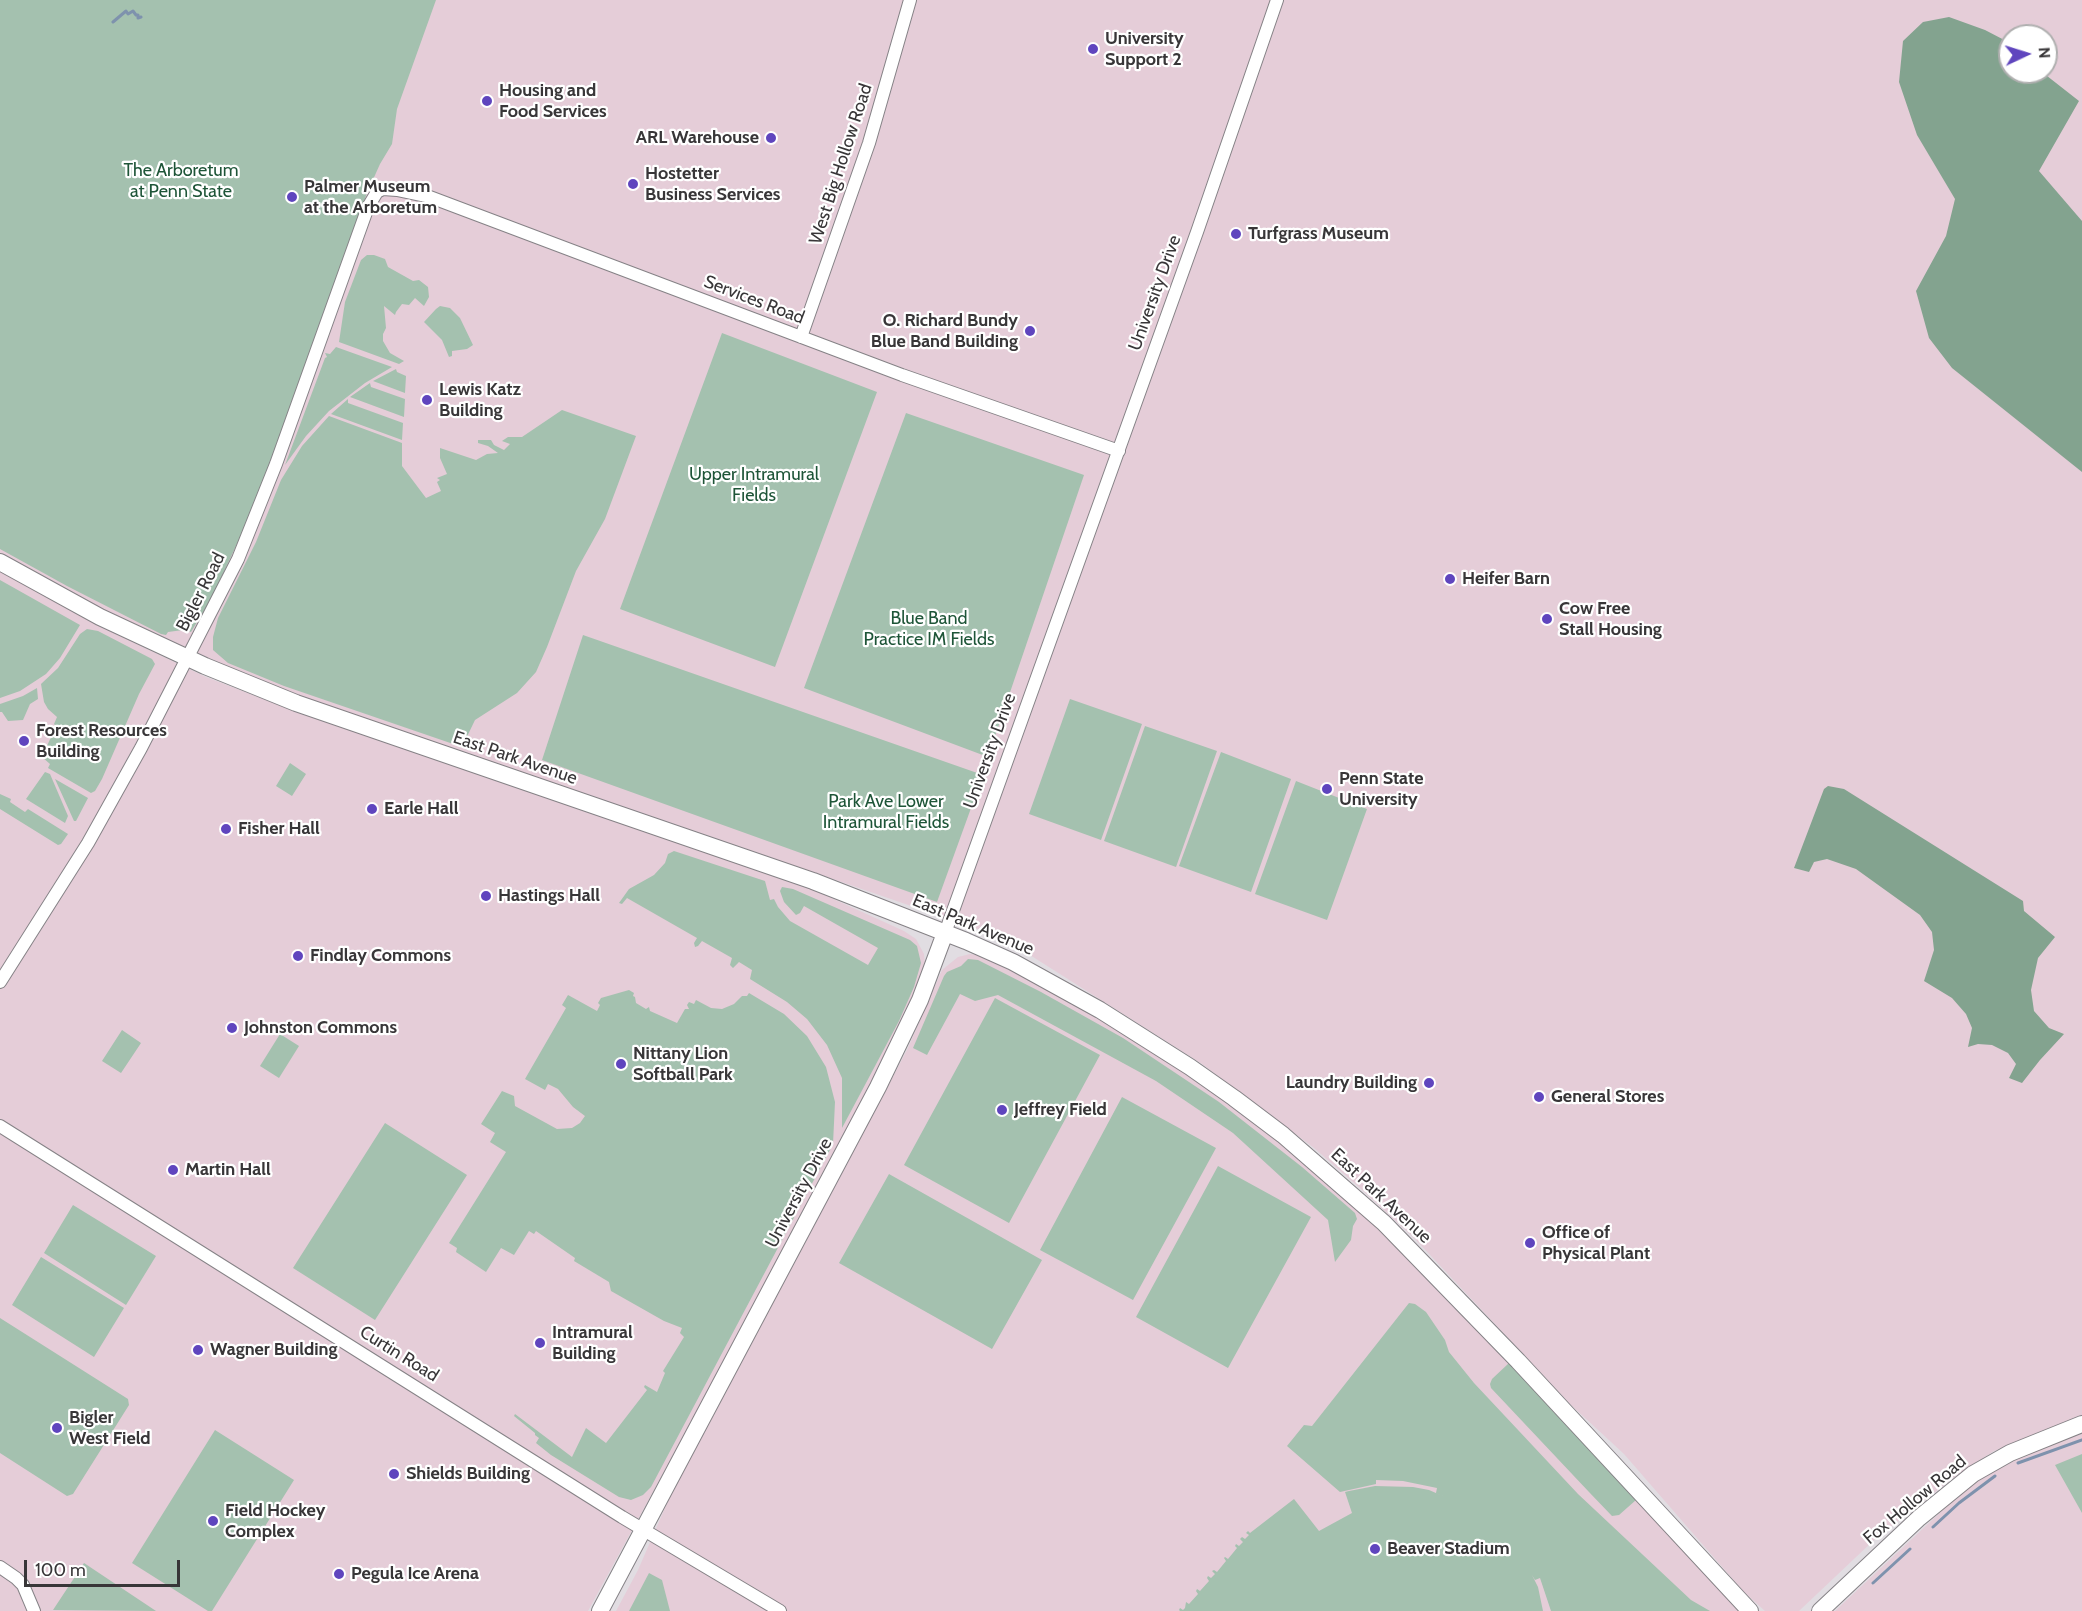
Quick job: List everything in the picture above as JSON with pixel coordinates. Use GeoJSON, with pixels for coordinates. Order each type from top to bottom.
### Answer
{"type":"FeatureCollection","features":[{"type":"Feature","properties":{"kind":"main road","name":"East Park Avenue"},"geometry":{"type":"LineString","coordinates":[[0,562],[100,617],[187,658],[296,703],[785,871],[945,933],[1042,977],[1133,1030],[1234,1098],[1283,1135],[1341,1184],[1413,1251],[1750,1611]]}},
{"type":"Feature","properties":{"kind":"main road","name":"University Drive"},"geometry":{"type":"LineString","coordinates":[[600,1611],[878,1087],[920,1000],[945,933]]}},
{"type":"Feature","properties":{"kind":"main road","name":"Fox Hollow Road"},"geometry":{"type":"LineString","coordinates":[[1820,1611],[1919,1518],[1973,1474],[2010,1453],[2082,1424]]}},
{"type":"Feature","properties":{"kind":"street","name":"West Big Hollow Road"},"geometry":{"type":"LineString","coordinates":[[801,337],[869,143],[910,0]]}},
{"type":"Feature","properties":{"kind":"street","name":"University Drive"},"geometry":{"type":"LineString","coordinates":[[945,933],[1119,451],[1278,0]]}},
{"type":"Feature","properties":{"kind":"street","name":"Services Road"},"geometry":{"type":"LineString","coordinates":[[377,192],[383,189],[397,190],[430,197],[924,383],[1119,451]]}},
{"type":"Feature","properties":{"kind":"street","name":"Bigler Road"},"geometry":{"type":"LineString","coordinates":[[0,982],[88,843],[141,748],[250,533],[368,207],[377,192]]}},
{"type":"Feature","properties":{"kind":"street","name":"Curtin Road"},"geometry":{"type":"LineString","coordinates":[[0,1126],[780,1611]]}},
{"type":"Feature","properties":{"kind":"street"},"geometry":{"type":"LineString","coordinates":[[0,1568],[16,1578],[23,1586],[34,1611]]}},
{"type":"Feature","properties":{"kind":"shaded area","name":"Penn State University"},"geometry":{"type":"Polygon","coordinates":[[[0,0],[2082,0],[2082,1418],[1994,1451],[1953,1478],[1873,1541],[1799,1611],[1765,1611],[1743,1591],[1624,1454],[1571,1405],[1415,1239],[1360,1188],[1314,1148],[1202,1064],[1022,950],[978,929],[298,695],[158,637],[86,601],[0,553],[0,0]]]}},
{"type":"Feature","properties":{"kind":"shaded area"},"geometry":{"type":"Polygon","coordinates":[[[0,571],[101,627],[206,677],[308,716],[796,882],[904,931],[916,939],[924,954],[925,965],[899,1029],[709,1389],[588,1611],[0,1611],[0,571]]]}},
{"type":"Feature","properties":{"kind":"shaded area"},"geometry":{"type":"Polygon","coordinates":[[[970,954],[984,956],[1063,997],[1143,1045],[1186,1073],[1291,1150],[1401,1249],[1471,1321],[1739,1611],[616,1611],[638,1570],[671,1494],[907,1050],[942,970],[958,957],[970,954]]]}},
{"type":"Feature","properties":{"kind":"shaded area"},"geometry":{"type":"Polygon","coordinates":[[[2082,1433],[2082,1611],[1835,1611],[1961,1493],[1986,1475],[2015,1459],[2082,1433]]]}},
{"type":"Feature","properties":{"kind":"green space","name":"The Arboretum at Penn State"},"geometry":{"type":"Polygon","coordinates":[[[0,0],[436,0],[397,109],[392,144],[367,193],[253,510],[210,601],[191,632],[183,630],[168,632],[166,635],[161,634],[0,549],[0,0]]]}},
{"type":"Feature","properties":{"kind":"green space"},"geometry":{"type":"Polygon","coordinates":[[[1949,17],[1998,37],[1998,84],[2057,84],[2079,101],[2039,171],[2082,221],[2082,472],[1952,368],[1929,338],[1916,291],[1946,236],[1955,199],[1917,135],[1899,82],[1903,41],[1923,22],[1949,17]]]}},
{"type":"Feature","properties":{"kind":"green space"},"geometry":{"type":"Polygon","coordinates":[[[367,255],[385,259],[388,267],[413,281],[419,280],[428,287],[429,297],[424,306],[415,298],[409,305],[402,304],[395,315],[384,306],[386,328],[383,341],[390,353],[404,361],[399,364],[339,342],[345,302],[361,260],[367,255]]]}},
{"type":"Feature","properties":{"kind":"green space"},"geometry":{"type":"Polygon","coordinates":[[[440,306],[450,308],[460,318],[473,345],[467,349],[452,351],[452,356],[449,357],[442,340],[424,322],[440,306]]]}},
{"type":"Feature","properties":{"kind":"green space","name":"Upper Intramural Fields"},"geometry":{"type":"Polygon","coordinates":[[[722,333],[877,392],[775,667],[620,609],[722,333]]]}},
{"type":"Feature","properties":{"kind":"green space"},"geometry":{"type":"Polygon","coordinates":[[[336,347],[392,367],[365,383],[329,411],[306,436],[285,465],[327,357],[325,353],[330,354],[336,347]]]}},
{"type":"Feature","properties":{"kind":"green space"},"geometry":{"type":"Polygon","coordinates":[[[396,369],[397,372],[406,376],[405,393],[373,381],[396,369]]]}},
{"type":"Feature","properties":{"kind":"green space"},"geometry":{"type":"Polygon","coordinates":[[[370,383],[371,387],[405,399],[404,417],[350,397],[370,383]]]}},
{"type":"Feature","properties":{"kind":"green space"},"geometry":{"type":"Polygon","coordinates":[[[348,399],[348,403],[403,423],[402,440],[331,414],[348,399]]]}},
{"type":"Feature","properties":{"kind":"green space"},"geometry":{"type":"Polygon","coordinates":[[[562,410],[636,436],[605,519],[576,571],[536,672],[517,693],[475,720],[462,747],[284,686],[228,663],[213,650],[213,637],[218,618],[256,542],[281,480],[302,446],[329,416],[402,443],[402,466],[426,498],[441,491],[437,482],[440,480],[437,478],[447,474],[440,458],[440,448],[476,460],[487,454],[498,453],[478,443],[478,440],[491,440],[494,445],[504,450],[510,444],[502,441],[508,437],[522,437],[562,410]]]}},
{"type":"Feature","properties":{"kind":"green space","name":"Blue Band Practice IM Fields"},"geometry":{"type":"Polygon","coordinates":[[[906,413],[1084,475],[988,757],[804,688],[906,413]]]}},
{"type":"Feature","properties":{"kind":"green space"},"geometry":{"type":"Polygon","coordinates":[[[0,580],[80,625],[60,658],[46,674],[20,691],[0,698],[0,580]]]}},
{"type":"Feature","properties":{"kind":"green space"},"geometry":{"type":"Polygon","coordinates":[[[87,629],[98,631],[152,659],[155,664],[139,694],[102,779],[95,791],[91,793],[48,768],[50,764],[42,757],[56,726],[54,724],[57,717],[44,702],[41,684],[58,668],[80,634],[87,629]]]}},
{"type":"Feature","properties":{"kind":"green space","name":"Park Ave Lower Intramural Fields"},"geometry":{"type":"Polygon","coordinates":[[[583,635],[983,775],[937,902],[542,760],[583,635]]]}},
{"type":"Feature","properties":{"kind":"green space"},"geometry":{"type":"Polygon","coordinates":[[[37,688],[38,699],[30,704],[23,720],[8,721],[0,712],[0,704],[37,688]]]}},
{"type":"Feature","properties":{"kind":"green space"},"geometry":{"type":"Polygon","coordinates":[[[1070,699],[1142,724],[1101,840],[1029,814],[1070,699]]]}},
{"type":"Feature","properties":{"kind":"green space"},"geometry":{"type":"Polygon","coordinates":[[[1145,726],[1217,751],[1176,867],[1104,841],[1145,726]]]}},
{"type":"Feature","properties":{"kind":"green space"},"geometry":{"type":"Polygon","coordinates":[[[1221,752],[1291,779],[1251,892],[1179,866],[1221,752]]]}},
{"type":"Feature","properties":{"kind":"green space"},"geometry":{"type":"Polygon","coordinates":[[[290,763],[306,774],[292,796],[276,786],[290,763]]]}},
{"type":"Feature","properties":{"kind":"green space"},"geometry":{"type":"Polygon","coordinates":[[[45,772],[50,774],[68,816],[65,823],[26,799],[45,772]]]}},
{"type":"Feature","properties":{"kind":"green space"},"geometry":{"type":"Polygon","coordinates":[[[55,779],[88,798],[76,821],[74,821],[55,779]]]}},
{"type":"Feature","properties":{"kind":"green space"},"geometry":{"type":"Polygon","coordinates":[[[1296,781],[1367,809],[1327,920],[1255,894],[1296,781]]]}},
{"type":"Feature","properties":{"kind":"green space"},"geometry":{"type":"Polygon","coordinates":[[[1828,786],[1844,789],[2023,901],[2024,911],[2055,937],[2038,958],[2031,990],[2034,1011],[2049,1028],[2064,1034],[2022,1083],[2009,1078],[2016,1064],[2008,1053],[1992,1045],[1978,1044],[1968,1047],[1972,1028],[1966,1014],[1952,998],[1924,981],[1934,950],[1932,932],[1920,915],[1856,869],[1827,859],[1814,862],[1809,872],[1794,868],[1824,789],[1828,786]]]}},
{"type":"Feature","properties":{"kind":"green space"},"geometry":{"type":"Polygon","coordinates":[[[0,794],[11,799],[10,802],[25,812],[28,809],[68,834],[58,845],[0,809],[0,794]]]}},
{"type":"Feature","properties":{"kind":"green space"},"geometry":{"type":"Polygon","coordinates":[[[674,851],[765,881],[770,900],[774,899],[790,921],[868,965],[878,948],[804,906],[796,915],[784,902],[780,891],[782,887],[793,889],[910,940],[917,946],[921,963],[914,987],[899,1021],[842,1128],[842,1078],[827,1045],[807,1019],[787,1002],[750,979],[752,970],[739,962],[733,968],[730,965],[732,958],[702,941],[695,947],[694,943],[697,938],[627,898],[622,904],[619,903],[629,889],[654,875],[665,863],[668,854],[674,851]]]}},
{"type":"Feature","properties":{"kind":"green space"},"geometry":{"type":"Polygon","coordinates":[[[968,959],[978,960],[1041,992],[1123,1038],[1219,1102],[1302,1167],[1355,1213],[1357,1219],[1353,1226],[1351,1240],[1335,1262],[1328,1220],[1233,1133],[1156,1081],[998,995],[975,1001],[960,994],[927,1055],[913,1048],[944,976],[968,959]]]}},
{"type":"Feature","properties":{"kind":"green space"},"geometry":{"type":"Polygon","coordinates":[[[629,990],[634,993],[636,1003],[646,1009],[649,1007],[650,1011],[677,1023],[685,1009],[689,1009],[687,1005],[689,1002],[694,1004],[696,1000],[711,1008],[722,1009],[734,1004],[749,993],[784,1014],[807,1036],[826,1067],[835,1102],[833,1144],[651,1487],[643,1495],[631,1500],[619,1497],[551,1455],[536,1443],[539,1438],[535,1433],[514,1416],[515,1414],[572,1457],[586,1428],[606,1443],[647,1390],[645,1385],[657,1392],[665,1373],[663,1371],[684,1337],[680,1333],[682,1328],[664,1321],[611,1291],[609,1282],[574,1261],[575,1258],[536,1231],[534,1234],[529,1231],[514,1255],[501,1248],[486,1272],[456,1252],[457,1248],[449,1243],[506,1152],[490,1142],[495,1133],[481,1124],[502,1091],[514,1096],[515,1106],[557,1129],[572,1128],[585,1116],[573,1107],[558,1089],[548,1084],[545,1090],[525,1079],[566,1008],[562,1005],[568,995],[597,1011],[601,998],[629,990]]]}},
{"type":"Feature","properties":{"kind":"green space","name":"Jeffrey Field"},"geometry":{"type":"Polygon","coordinates":[[[995,998],[1100,1055],[1009,1223],[904,1165],[995,998]]]}},
{"type":"Feature","properties":{"kind":"green space"},"geometry":{"type":"Polygon","coordinates":[[[122,1030],[141,1043],[121,1073],[102,1061],[122,1030]]]}},
{"type":"Feature","properties":{"kind":"green space"},"geometry":{"type":"Polygon","coordinates":[[[280,1034],[299,1046],[279,1078],[260,1066],[280,1034]]]}},
{"type":"Feature","properties":{"kind":"green space"},"geometry":{"type":"Polygon","coordinates":[[[1122,1097],[1216,1148],[1133,1300],[1040,1250],[1122,1097]]]}},
{"type":"Feature","properties":{"kind":"green space"},"geometry":{"type":"Polygon","coordinates":[[[385,1123],[467,1175],[375,1320],[293,1268],[385,1123]]]}},
{"type":"Feature","properties":{"kind":"green space"},"geometry":{"type":"Polygon","coordinates":[[[1218,1166],[1311,1217],[1228,1368],[1136,1317],[1218,1166]]]}},
{"type":"Feature","properties":{"kind":"green space"},"geometry":{"type":"Polygon","coordinates":[[[889,1174],[1042,1260],[992,1349],[839,1263],[889,1174]]]}},
{"type":"Feature","properties":{"kind":"green space"},"geometry":{"type":"Polygon","coordinates":[[[73,1205],[156,1256],[126,1305],[44,1253],[73,1205]]]}},
{"type":"Feature","properties":{"kind":"green space"},"geometry":{"type":"Polygon","coordinates":[[[41,1257],[124,1308],[94,1357],[12,1305],[41,1257]]]}},
{"type":"Feature","properties":{"kind":"green space"},"geometry":{"type":"Polygon","coordinates":[[[1409,1303],[1415,1304],[1426,1312],[1445,1340],[1449,1352],[1474,1383],[1578,1494],[1691,1600],[1710,1611],[1551,1611],[1540,1578],[1535,1580],[1532,1575],[1538,1587],[1543,1611],[1179,1610],[1180,1608],[1183,1610],[1186,1602],[1189,1604],[1198,1594],[1197,1589],[1200,1591],[1209,1581],[1208,1576],[1211,1578],[1215,1574],[1212,1571],[1217,1572],[1226,1561],[1224,1558],[1228,1559],[1237,1548],[1236,1544],[1239,1546],[1243,1542],[1240,1539],[1242,1537],[1245,1539],[1249,1535],[1246,1533],[1248,1531],[1250,1533],[1294,1499],[1319,1531],[1352,1513],[1345,1492],[1349,1491],[1375,1486],[1413,1487],[1429,1490],[1452,1500],[1436,1493],[1437,1488],[1403,1481],[1376,1480],[1376,1484],[1340,1492],[1287,1446],[1304,1425],[1312,1426],[1409,1303]]]}},
{"type":"Feature","properties":{"kind":"green space","name":"Bigler West Field"},"geometry":{"type":"Polygon","coordinates":[[[0,1318],[128,1399],[129,1405],[73,1494],[67,1496],[0,1453],[0,1318]]]}},
{"type":"Feature","properties":{"kind":"green space"},"geometry":{"type":"Polygon","coordinates":[[[1509,1363],[1636,1500],[1619,1515],[1612,1516],[1491,1388],[1492,1379],[1509,1363]]]}},
{"type":"Feature","properties":{"kind":"green space","name":"Field Hockey Complex"},"geometry":{"type":"Polygon","coordinates":[[[215,1430],[294,1480],[212,1611],[208,1611],[132,1563],[215,1430]]]}},
{"type":"Feature","properties":{"kind":"green space"},"geometry":{"type":"Polygon","coordinates":[[[2082,1454],[2082,1513],[2055,1465],[2082,1454]]]}},
{"type":"Feature","properties":{"kind":"green space"},"geometry":{"type":"Polygon","coordinates":[[[84,1563],[156,1611],[53,1610],[84,1563]]]}},
{"type":"Feature","properties":{"kind":"green space"},"geometry":{"type":"Polygon","coordinates":[[[649,1573],[662,1580],[670,1611],[629,1611],[649,1573]]]}},
{"type":"Feature","properties":{"kind":"waterway"},"geometry":{"type":"LineString","coordinates":[[113,22],[126,11],[128,14],[133,11],[138,18],[141,17]]}},
{"type":"Feature","properties":{"kind":"waterway"},"geometry":{"type":"LineString","coordinates":[[2018,1463],[2082,1440]]}},
{"type":"Feature","properties":{"kind":"waterway"},"geometry":{"type":"LineString","coordinates":[[1933,1527],[1959,1503],[1995,1476]]}},
{"type":"Feature","properties":{"kind":"waterway"},"geometry":{"type":"LineString","coordinates":[[1873,1583],[1910,1549]]}},
{"type":"Feature","properties":{"kind":"place","name":"University Support 2"},"geometry":{"type":"Point","coordinates":[1093,49]}},
{"type":"Feature","properties":{"kind":"place","name":"Housing and Food Services"},"geometry":{"type":"Point","coordinates":[487,101]}},
{"type":"Feature","properties":{"kind":"place","name":"ARL Warehouse"},"geometry":{"type":"Point","coordinates":[771,138]}},
{"type":"Feature","properties":{"kind":"place","name":"Hostetter Business Services"},"geometry":{"type":"Point","coordinates":[633,184]}},
{"type":"Feature","properties":{"kind":"place","name":"Palmer Museum at the Arboretum"},"geometry":{"type":"Point","coordinates":[292,197]}},
{"type":"Feature","properties":{"kind":"place","name":"Turfgrass Museum"},"geometry":{"type":"Point","coordinates":[1236,234]}},
{"type":"Feature","properties":{"kind":"place","name":"O. Richard Bundy Blue Band Building"},"geometry":{"type":"Point","coordinates":[1030,331]}},
{"type":"Feature","properties":{"kind":"place","name":"Lewis Katz Building"},"geometry":{"type":"Point","coordinates":[427,400]}},
{"type":"Feature","properties":{"kind":"place","name":"Heifer Barn"},"geometry":{"type":"Point","coordinates":[1450,579]}},
{"type":"Feature","properties":{"kind":"place","name":"Cow Free Stall Housing"},"geometry":{"type":"Point","coordinates":[1547,619]}},
{"type":"Feature","properties":{"kind":"place","name":"Forest Resources Building"},"geometry":{"type":"Point","coordinates":[24,741]}},
{"type":"Feature","properties":{"kind":"place","name":"Penn State University"},"geometry":{"type":"Point","coordinates":[1327,789]}},
{"type":"Feature","properties":{"kind":"place","name":"Earle Hall"},"geometry":{"type":"Point","coordinates":[372,809]}},
{"type":"Feature","properties":{"kind":"place","name":"Fisher Hall"},"geometry":{"type":"Point","coordinates":[226,829]}},
{"type":"Feature","properties":{"kind":"place","name":"Hastings Hall"},"geometry":{"type":"Point","coordinates":[486,896]}},
{"type":"Feature","properties":{"kind":"place","name":"Findlay Commons"},"geometry":{"type":"Point","coordinates":[298,956]}},
{"type":"Feature","properties":{"kind":"place","name":"Johnston Commons"},"geometry":{"type":"Point","coordinates":[232,1028]}},
{"type":"Feature","properties":{"kind":"place","name":"Nittany Lion Softball Park"},"geometry":{"type":"Point","coordinates":[621,1064]}},
{"type":"Feature","properties":{"kind":"place","name":"Laundry Building"},"geometry":{"type":"Point","coordinates":[1429,1083]}},
{"type":"Feature","properties":{"kind":"place","name":"General Stores"},"geometry":{"type":"Point","coordinates":[1539,1097]}},
{"type":"Feature","properties":{"kind":"place","name":"Jeffrey Field"},"geometry":{"type":"Point","coordinates":[1002,1110]}},
{"type":"Feature","properties":{"kind":"place","name":"Martin Hall"},"geometry":{"type":"Point","coordinates":[173,1170]}},
{"type":"Feature","properties":{"kind":"place","name":"Office of Physical Plant"},"geometry":{"type":"Point","coordinates":[1530,1243]}},
{"type":"Feature","properties":{"kind":"place","name":"Intramural Building"},"geometry":{"type":"Point","coordinates":[540,1343]}},
{"type":"Feature","properties":{"kind":"place","name":"Wagner Building"},"geometry":{"type":"Point","coordinates":[198,1350]}},
{"type":"Feature","properties":{"kind":"place","name":"Bigler West Field"},"geometry":{"type":"Point","coordinates":[57,1428]}},
{"type":"Feature","properties":{"kind":"place","name":"Shields Building"},"geometry":{"type":"Point","coordinates":[394,1474]}},
{"type":"Feature","properties":{"kind":"place","name":"Field Hockey Complex"},"geometry":{"type":"Point","coordinates":[213,1521]}},
{"type":"Feature","properties":{"kind":"place","name":"Beaver Stadium"},"geometry":{"type":"Point","coordinates":[1375,1549]}},
{"type":"Feature","properties":{"kind":"place","name":"Pegula Ice Arena"},"geometry":{"type":"Point","coordinates":[339,1574]}}]}
